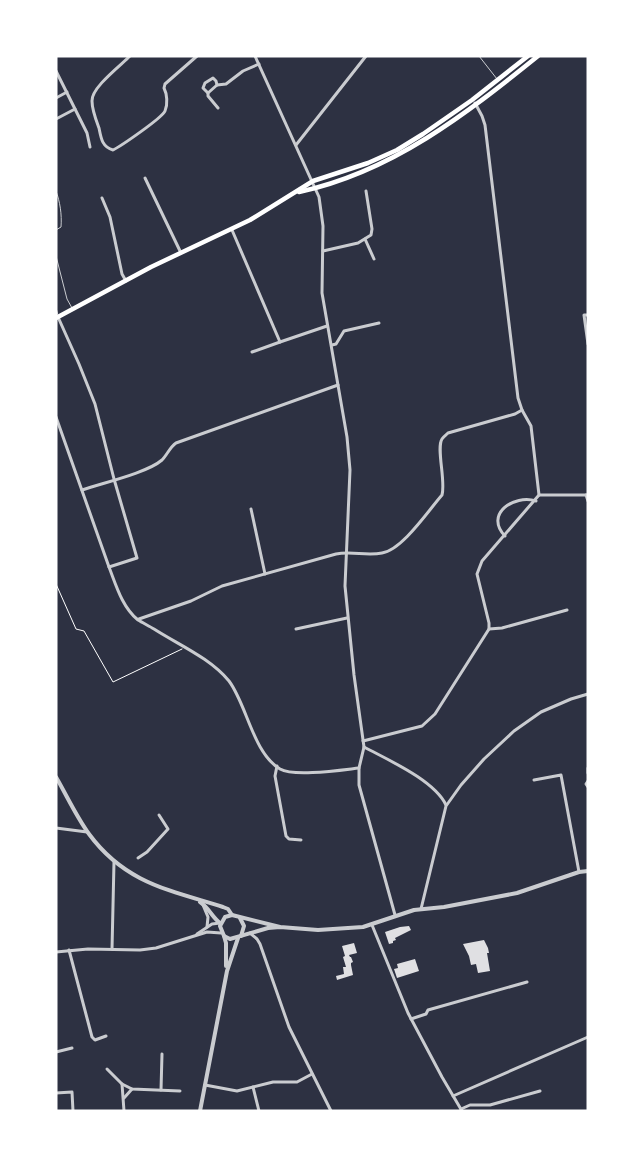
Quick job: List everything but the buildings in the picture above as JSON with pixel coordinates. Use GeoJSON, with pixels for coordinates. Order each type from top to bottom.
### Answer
{"type":"FeatureCollection","features":[{"type":"Feature","properties":{"kind":"main road"},"geometry":{"type":"LineString","coordinates":[[295,193],[316,188],[400,155],[426,140],[476,105],[538,56]]}},
{"type":"Feature","properties":{"kind":"main road"},"geometry":{"type":"LineString","coordinates":[[57,317],[181,253],[232,230],[313,181],[368,163],[398,150],[472,100],[525,57]]}},
{"type":"Feature","properties":{"kind":"street"},"geometry":{"type":"LineString","coordinates":[[130,56],[93,94],[92,101],[102,141],[106,147],[113,150],[162,115],[167,102],[165,84],[197,56]]}},
{"type":"Feature","properties":{"kind":"street"},"geometry":{"type":"LineString","coordinates":[[255,56],[319,197],[323,226],[322,293],[347,437],[350,470],[345,586],[347,618],[364,747],[359,768],[359,785],[395,915]]}},
{"type":"Feature","properties":{"kind":"street"},"geometry":{"type":"LineString","coordinates":[[296,145],[366,56]]}},
{"type":"Feature","properties":{"kind":"street"},"geometry":{"type":"LineString","coordinates":[[208,93],[217,85],[226,84],[243,70],[259,64]]}},
{"type":"Feature","properties":{"kind":"street"},"geometry":{"type":"LineString","coordinates":[[56,71],[87,133],[90,147]]}},
{"type":"Feature","properties":{"kind":"street"},"geometry":{"type":"LineString","coordinates":[[217,85],[213,78],[204,83],[203,88],[218,108]]}},
{"type":"Feature","properties":{"kind":"street"},"geometry":{"type":"LineString","coordinates":[[56,98],[67,92]]}},
{"type":"Feature","properties":{"kind":"street"},"geometry":{"type":"LineString","coordinates":[[363,741],[422,726],[435,714],[489,629],[477,574],[482,561],[536,501],[539,495],[531,426],[518,398],[485,125],[472,100]]}},
{"type":"Feature","properties":{"kind":"street"},"geometry":{"type":"LineString","coordinates":[[56,119],[75,109]]}},
{"type":"Feature","properties":{"kind":"street"},"geometry":{"type":"LineString","coordinates":[[145,178],[181,253]]}},
{"type":"Feature","properties":{"kind":"street"},"geometry":{"type":"LineString","coordinates":[[323,251],[358,243],[371,235],[372,230],[366,191]]}},
{"type":"Feature","properties":{"kind":"street"},"geometry":{"type":"LineString","coordinates":[[102,198],[110,218],[122,274],[126,281]]}},
{"type":"Feature","properties":{"kind":"street"},"geometry":{"type":"LineString","coordinates":[[232,230],[280,342]]}},
{"type":"Feature","properties":{"kind":"street"},"geometry":{"type":"LineString","coordinates":[[365,239],[374,259]]}},
{"type":"Feature","properties":{"kind":"street"},"geometry":{"type":"LineString","coordinates":[[588,315],[584,315],[588,344]]}},
{"type":"Feature","properties":{"kind":"street"},"geometry":{"type":"LineString","coordinates":[[57,317],[95,404],[114,480],[138,558],[109,567]]}},
{"type":"Feature","properties":{"kind":"street"},"geometry":{"type":"LineString","coordinates":[[332,345],[336,344],[344,331],[379,323]]}},
{"type":"Feature","properties":{"kind":"street"},"geometry":{"type":"LineString","coordinates":[[252,352],[327,326]]}},
{"type":"Feature","properties":{"kind":"street"},"geometry":{"type":"LineString","coordinates":[[82,490],[146,470],[162,460],[176,443],[338,385]]}},
{"type":"Feature","properties":{"kind":"street"},"geometry":{"type":"LineString","coordinates":[[138,620],[191,601],[222,586],[346,552],[380,554],[391,551],[400,544],[442,495],[444,487],[440,446],[442,439],[448,433],[515,414],[522,410]]}},
{"type":"Feature","properties":{"kind":"street"},"geometry":{"type":"LineString","coordinates":[[56,417],[118,591],[127,607],[138,620],[214,666],[230,682],[262,750],[270,761],[281,770],[295,773],[359,768]]}},
{"type":"Feature","properties":{"kind":"street"},"geometry":{"type":"LineString","coordinates":[[539,495],[587,495],[588,501]]}},
{"type":"Feature","properties":{"kind":"street"},"geometry":{"type":"LineString","coordinates":[[505,536],[500,528],[500,510],[524,499],[536,501]]}},
{"type":"Feature","properties":{"kind":"street"},"geometry":{"type":"LineString","coordinates":[[251,510],[266,574]]}},
{"type":"Feature","properties":{"kind":"street"},"geometry":{"type":"LineString","coordinates":[[489,629],[502,628],[567,610]]}},
{"type":"Feature","properties":{"kind":"street"},"geometry":{"type":"LineString","coordinates":[[296,629],[347,618]]}},
{"type":"Feature","properties":{"kind":"street"},"geometry":{"type":"LineString","coordinates":[[421,909],[446,806],[474,768],[514,731],[541,712],[570,699],[588,694]]}},
{"type":"Feature","properties":{"kind":"street"},"geometry":{"type":"LineString","coordinates":[[364,747],[419,778],[446,806]]}},
{"type":"Feature","properties":{"kind":"street"},"geometry":{"type":"LineString","coordinates":[[277,766],[275,776],[286,836],[289,839],[301,840]]}},
{"type":"Feature","properties":{"kind":"street"},"geometry":{"type":"LineString","coordinates":[[588,768],[588,773]]}},
{"type":"Feature","properties":{"kind":"street"},"geometry":{"type":"LineString","coordinates":[[534,780],[561,775],[579,872]]}},
{"type":"Feature","properties":{"kind":"street"},"geometry":{"type":"LineString","coordinates":[[56,777],[87,832],[114,862],[159,887],[228,909],[232,915]]}},
{"type":"Feature","properties":{"kind":"street"},"geometry":{"type":"LineString","coordinates":[[588,780],[586,784],[588,787]]}},
{"type":"Feature","properties":{"kind":"street"},"geometry":{"type":"LineString","coordinates":[[138,858],[147,852],[168,829],[159,815]]}},
{"type":"Feature","properties":{"kind":"street"},"geometry":{"type":"LineString","coordinates":[[56,828],[87,832]]}},
{"type":"Feature","properties":{"kind":"street"},"geometry":{"type":"LineString","coordinates":[[112,949],[114,862]]}},
{"type":"Feature","properties":{"kind":"street"},"geometry":{"type":"LineString","coordinates":[[124,869],[129,864]]}},
{"type":"Feature","properties":{"kind":"street"},"geometry":{"type":"LineString","coordinates":[[192,936],[212,924],[220,923],[225,917],[232,915],[280,927],[318,930],[372,925],[395,915],[421,909],[444,907],[517,893],[579,872],[588,871]]}},
{"type":"Feature","properties":{"kind":"street"},"geometry":{"type":"LineString","coordinates":[[200,901],[208,907],[220,923],[226,943],[227,971]]}},
{"type":"Feature","properties":{"kind":"street"},"geometry":{"type":"LineString","coordinates":[[200,901],[208,917],[207,927]]}},
{"type":"Feature","properties":{"kind":"street"},"geometry":{"type":"LineString","coordinates":[[200,1111],[227,971],[244,926],[239,917]]}},
{"type":"Feature","properties":{"kind":"street"},"geometry":{"type":"LineString","coordinates":[[372,925],[411,1019],[461,1110],[470,1105],[490,1105],[540,1092]]}},
{"type":"Feature","properties":{"kind":"street"},"geometry":{"type":"LineString","coordinates":[[56,952],[68,950],[140,950],[156,948],[210,932],[230,939],[280,927]]}},
{"type":"Feature","properties":{"kind":"street"},"geometry":{"type":"LineString","coordinates":[[250,933],[260,944],[289,1027],[331,1111]]}},
{"type":"Feature","properties":{"kind":"street"},"geometry":{"type":"LineString","coordinates":[[68,950],[92,1037],[95,1040],[106,1036]]}},
{"type":"Feature","properties":{"kind":"street"},"geometry":{"type":"LineString","coordinates":[[411,1019],[426,1014],[428,1010],[527,982]]}},
{"type":"Feature","properties":{"kind":"street"},"geometry":{"type":"LineString","coordinates":[[453,1096],[588,1037]]}},
{"type":"Feature","properties":{"kind":"street"},"geometry":{"type":"LineString","coordinates":[[56,1052],[72,1048]]}},
{"type":"Feature","properties":{"kind":"street"},"geometry":{"type":"LineString","coordinates":[[161,1090],[162,1054]]}},
{"type":"Feature","properties":{"kind":"street"},"geometry":{"type":"LineString","coordinates":[[107,1069],[122,1084],[132,1089],[180,1091]]}},
{"type":"Feature","properties":{"kind":"street"},"geometry":{"type":"LineString","coordinates":[[205,1085],[238,1091],[273,1082],[297,1082],[312,1074]]}},
{"type":"Feature","properties":{"kind":"street"},"geometry":{"type":"LineString","coordinates":[[122,1084],[124,1111]]}},
{"type":"Feature","properties":{"kind":"street"},"geometry":{"type":"LineString","coordinates":[[253,1088],[259,1111]]}},
{"type":"Feature","properties":{"kind":"street"},"geometry":{"type":"LineString","coordinates":[[124,1098],[132,1089]]}},
{"type":"Feature","properties":{"kind":"street"},"geometry":{"type":"LineString","coordinates":[[56,1093],[72,1092],[73,1111]]}},
{"type":"Feature","properties":{"kind":"lane"},"geometry":{"type":"LineString","coordinates":[[479,56],[498,80]]}},
{"type":"Feature","properties":{"kind":"lane"},"geometry":{"type":"LineString","coordinates":[[56,191],[59,198],[61,222],[61,227],[56,230]]}},
{"type":"Feature","properties":{"kind":"lane"},"geometry":{"type":"LineString","coordinates":[[56,256],[67,299],[73,309]]}},
{"type":"Feature","properties":{"kind":"lane"},"geometry":{"type":"LineString","coordinates":[[56,308],[57,317]]}},
{"type":"Feature","properties":{"kind":"path"},"geometry":{"type":"LineString","coordinates":[[56,584],[76,629],[84,631],[113,682],[185,648]]}}]}
